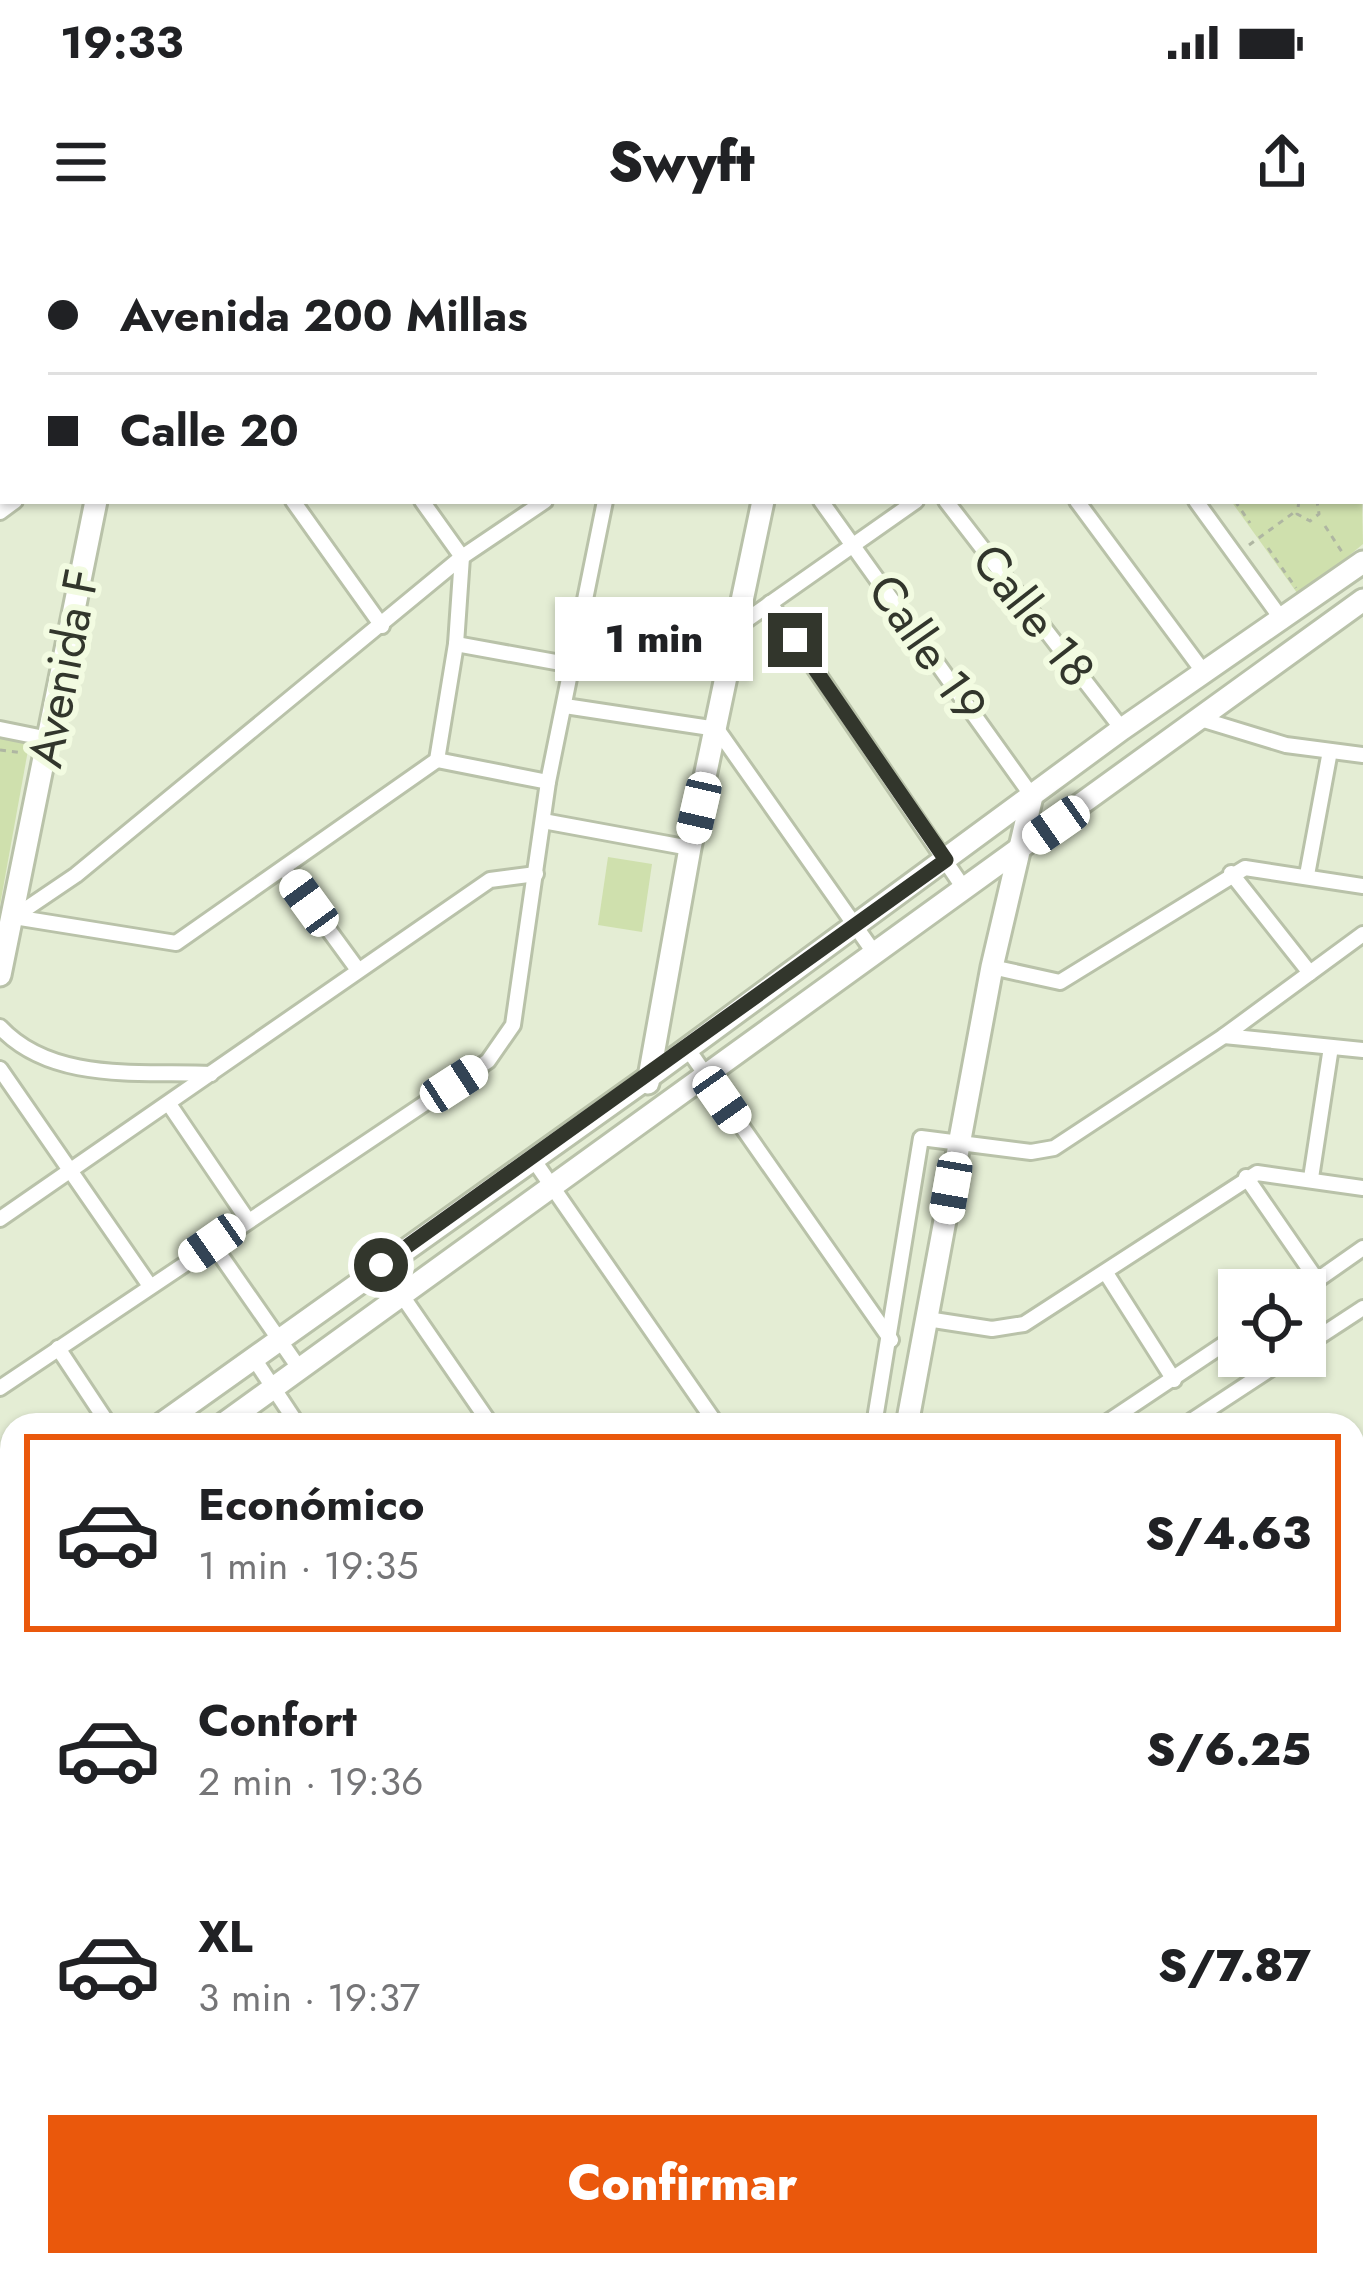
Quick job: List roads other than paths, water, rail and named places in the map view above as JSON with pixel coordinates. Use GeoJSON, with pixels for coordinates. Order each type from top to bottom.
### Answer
{"type":"FeatureCollection","features":[{"type":"Feature","properties":{"kind":"main road","name":"Avenida F"},"geometry":{"type":"LineString","coordinates":[[0,975],[95,504]]}},
{"type":"Feature","properties":{"kind":"main road"},"geometry":{"type":"LineString","coordinates":[[642,1119],[690,848],[762,504]]}},
{"type":"Feature","properties":{"kind":"main road"},"geometry":{"type":"LineString","coordinates":[[180,1413],[649,1077],[1122,729],[1283,622],[1355,561]]}},
{"type":"Feature","properties":{"kind":"main road"},"geometry":{"type":"LineString","coordinates":[[239,1413],[1363,600]]}},
{"type":"Feature","properties":{"kind":"main road"},"geometry":{"type":"LineString","coordinates":[[909,1413],[992,967],[1032,796]]}},
{"type":"Feature","properties":{"kind":"street"},"geometry":{"type":"LineString","coordinates":[[295,504],[382,626]]}},
{"type":"Feature","properties":{"kind":"street"},"geometry":{"type":"LineString","coordinates":[[14,917],[166,946],[186,938],[437,760],[456,644],[462,557],[424,504]]}},
{"type":"Feature","properties":{"kind":"street"},"geometry":{"type":"LineString","coordinates":[[14,917],[76,874],[462,557],[541,504]]}},
{"type":"Feature","properties":{"kind":"street"},"geometry":{"type":"LineString","coordinates":[[0,1388],[488,1061],[502,1046],[513,1025],[548,782],[604,504]]}},
{"type":"Feature","properties":{"kind":"street","name":"Calle 19"},"geometry":{"type":"LineString","coordinates":[[823,504],[1032,796]]}},
{"type":"Feature","properties":{"kind":"street"},"geometry":{"type":"LineString","coordinates":[[738,626],[912,504]]}},
{"type":"Feature","properties":{"kind":"street","name":"Calle 18"},"geometry":{"type":"LineString","coordinates":[[948,504],[1122,729]]}},
{"type":"Feature","properties":{"kind":"street"},"geometry":{"type":"LineString","coordinates":[[1079,504],[1204,674]]}},
{"type":"Feature","properties":{"kind":"street"},"geometry":{"type":"LineString","coordinates":[[1200,504],[1283,622]]}},
{"type":"Feature","properties":{"kind":"street"},"geometry":{"type":"LineString","coordinates":[[770,603],[965,890]]}},
{"type":"Feature","properties":{"kind":"street"},"geometry":{"type":"LineString","coordinates":[[456,644],[572,665]]}},
{"type":"Feature","properties":{"kind":"street"},"geometry":{"type":"LineString","coordinates":[[565,706],[717,729],[875,954]]}},
{"type":"Feature","properties":{"kind":"street"},"geometry":{"type":"LineString","coordinates":[[1204,719],[1286,745],[1363,755]]}},
{"type":"Feature","properties":{"kind":"street"},"geometry":{"type":"LineString","coordinates":[[0,729],[49,739]]}},
{"type":"Feature","properties":{"kind":"street"},"geometry":{"type":"LineString","coordinates":[[1307,875],[1330,752]]}},
{"type":"Feature","properties":{"kind":"street"},"geometry":{"type":"LineString","coordinates":[[437,760],[548,782]]}},
{"type":"Feature","properties":{"kind":"street"},"geometry":{"type":"LineString","coordinates":[[543,821],[690,848]]}},
{"type":"Feature","properties":{"kind":"street"},"geometry":{"type":"LineString","coordinates":[[992,967],[1060,982],[1231,873],[1262,867],[1363,886]]}},
{"type":"Feature","properties":{"kind":"street"},"geometry":{"type":"LineString","coordinates":[[285,870],[358,970]]}},
{"type":"Feature","properties":{"kind":"street"},"geometry":{"type":"LineString","coordinates":[[1231,873],[1310,973]]}},
{"type":"Feature","properties":{"kind":"street"},"geometry":{"type":"LineString","coordinates":[[0,1220],[490,880],[536,874]]}},
{"type":"Feature","properties":{"kind":"street"},"geometry":{"type":"LineString","coordinates":[[876,1413],[922,1138],[1031,1152],[1054,1148],[1224,1036],[1363,934]]}},
{"type":"Feature","properties":{"kind":"street"},"geometry":{"type":"LineString","coordinates":[[0,1027],[33,1054],[75,1067],[212,1074]]}},
{"type":"Feature","properties":{"kind":"street"},"geometry":{"type":"LineString","coordinates":[[1224,1036],[1363,1050]]}},
{"type":"Feature","properties":{"kind":"street"},"geometry":{"type":"LineString","coordinates":[[1311,1178],[1331,1047]]}},
{"type":"Feature","properties":{"kind":"street"},"geometry":{"type":"LineString","coordinates":[[687,1048],[891,1340]]}},
{"type":"Feature","properties":{"kind":"street"},"geometry":{"type":"LineString","coordinates":[[0,1069],[150,1286]]}},
{"type":"Feature","properties":{"kind":"street"},"geometry":{"type":"LineString","coordinates":[[169,1104],[247,1219]]}},
{"type":"Feature","properties":{"kind":"street"},"geometry":{"type":"LineString","coordinates":[[532,1159],[709,1413]]}},
{"type":"Feature","properties":{"kind":"street"},"geometry":{"type":"LineString","coordinates":[[926,1319],[1008,1329],[1106,1273],[1246,1177],[1273,1172],[1363,1188]]}},
{"type":"Feature","properties":{"kind":"street"},"geometry":{"type":"LineString","coordinates":[[1246,1177],[1309,1269]]}},
{"type":"Feature","properties":{"kind":"street"},"geometry":{"type":"LineString","coordinates":[[212,1243],[299,1368]]}},
{"type":"Feature","properties":{"kind":"street"},"geometry":{"type":"LineString","coordinates":[[1326,1274],[1363,1248]]}},
{"type":"Feature","properties":{"kind":"street"},"geometry":{"type":"LineString","coordinates":[[381,1265],[483,1413]]}},
{"type":"Feature","properties":{"kind":"street"},"geometry":{"type":"LineString","coordinates":[[1106,1273],[1174,1380]]}},
{"type":"Feature","properties":{"kind":"street"},"geometry":{"type":"LineString","coordinates":[[1326,1332],[1363,1308]]}},
{"type":"Feature","properties":{"kind":"street"},"geometry":{"type":"LineString","coordinates":[[58,1348],[101,1413]]}},
{"type":"Feature","properties":{"kind":"street"},"geometry":{"type":"LineString","coordinates":[[1122,1413],[1218,1349]]}},
{"type":"Feature","properties":{"kind":"street"},"geometry":{"type":"LineString","coordinates":[[253,1357],[290,1413]]}},
{"type":"Feature","properties":{"kind":"street"},"geometry":{"type":"LineString","coordinates":[[1203,1413],[1258,1377]]}}]}
